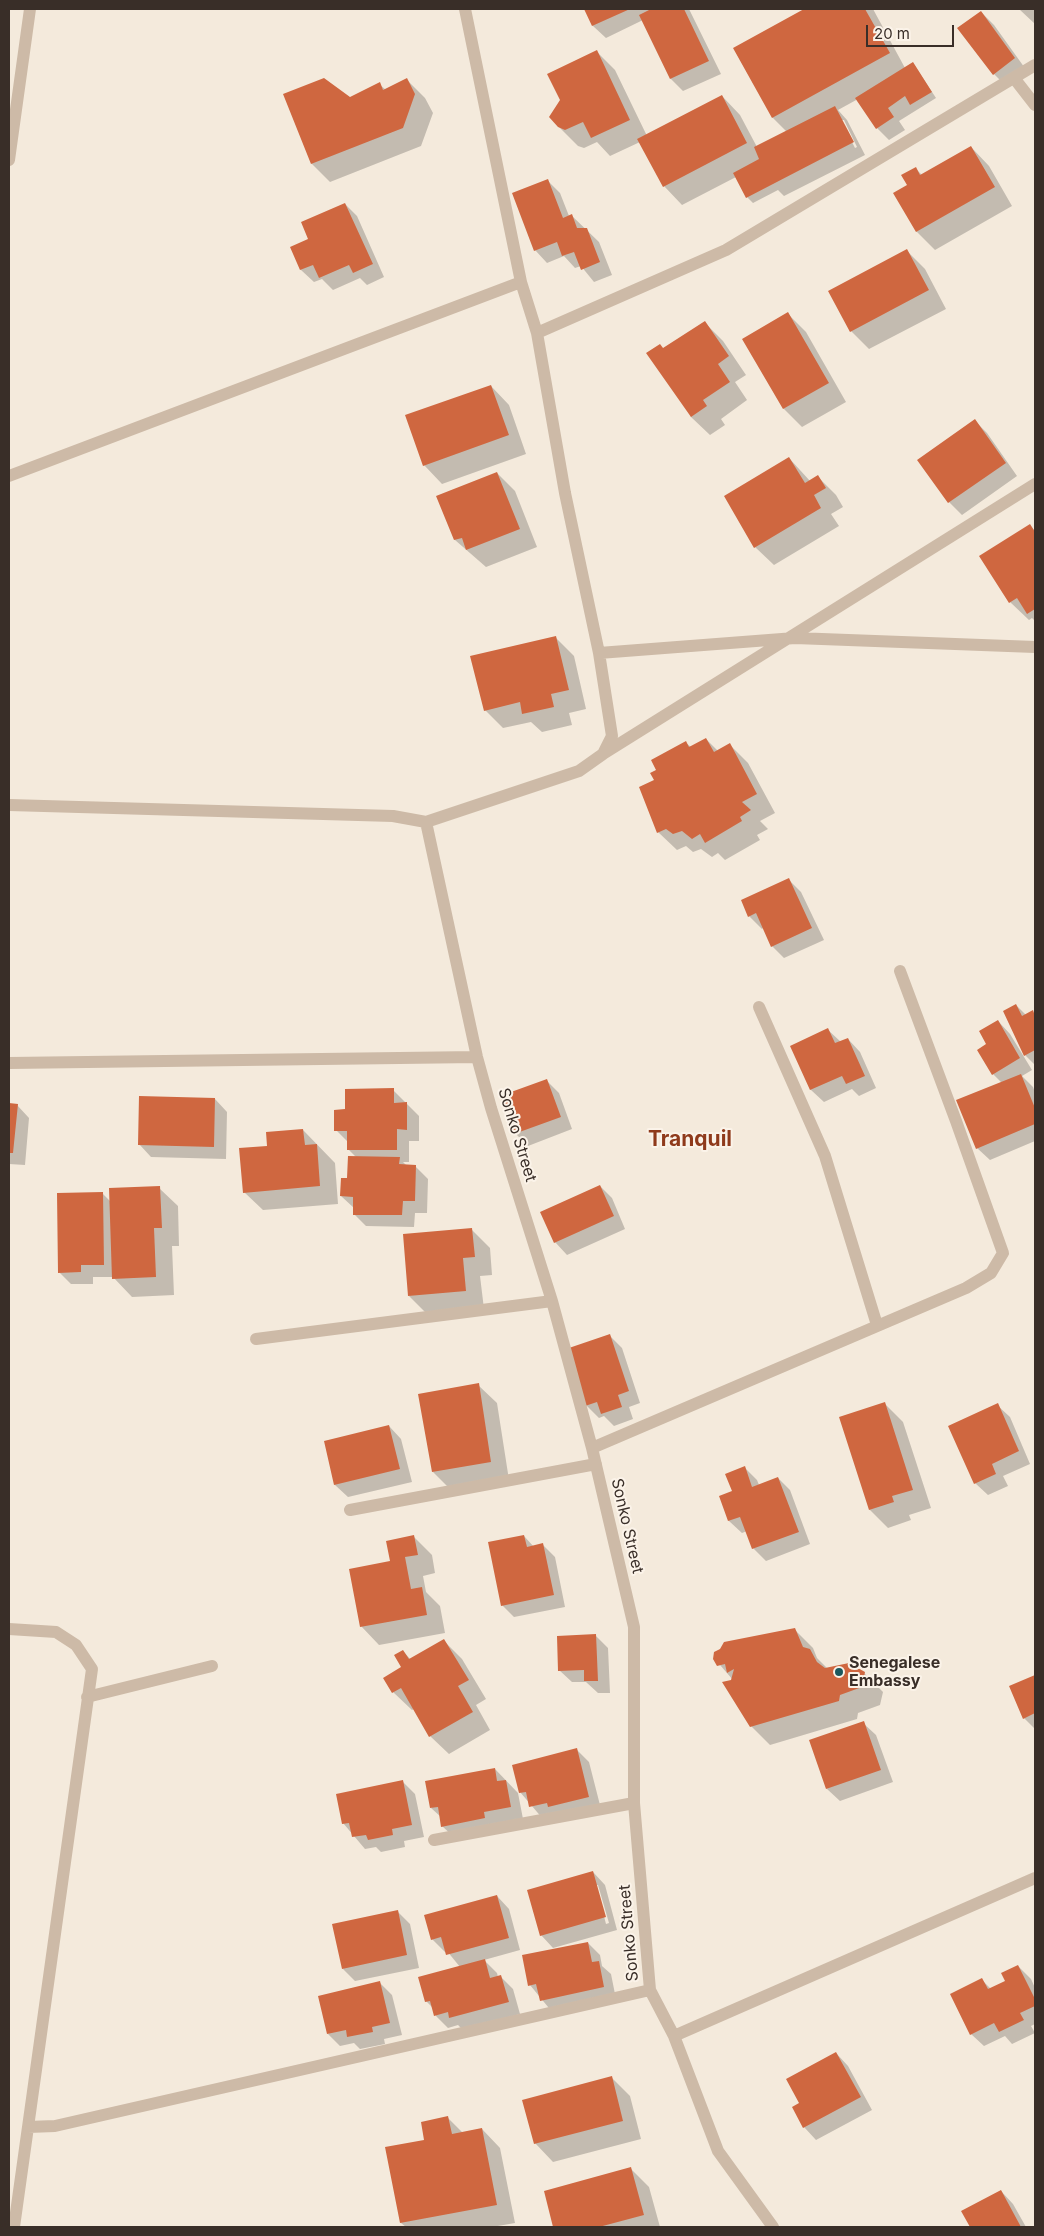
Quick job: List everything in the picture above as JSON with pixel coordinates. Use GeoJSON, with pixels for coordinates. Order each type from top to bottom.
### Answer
{"type":"FeatureCollection","features":[{"type":"Feature","properties":{"kind":"street"},"geometry":{"type":"LineString","coordinates":[[9,160],[30,9]]}},
{"type":"Feature","properties":{"kind":"street"},"geometry":{"type":"LineString","coordinates":[[465,9],[521,282],[537,334],[565,493],[599,653],[612,736],[603,754]]}},
{"type":"Feature","properties":{"kind":"street"},"geometry":{"type":"LineString","coordinates":[[537,334],[726,250],[1035,65]]}},
{"type":"Feature","properties":{"kind":"street"},"geometry":{"type":"LineString","coordinates":[[1014,78],[1035,105]]}},
{"type":"Feature","properties":{"kind":"street"},"geometry":{"type":"LineString","coordinates":[[9,476],[521,282]]}},
{"type":"Feature","properties":{"kind":"street"},"geometry":{"type":"LineString","coordinates":[[9,805],[393,816],[426,822],[579,772],[603,754],[1035,484]]}},
{"type":"Feature","properties":{"kind":"street"},"geometry":{"type":"LineString","coordinates":[[599,653],[788,639],[1035,647]]}},
{"type":"Feature","properties":{"kind":"street","name":"Sonko Street"},"geometry":{"type":"LineString","coordinates":[[426,822],[477,1057],[491,1108],[552,1302],[592,1448],[634,1627],[634,1803],[650,1990],[674,2036],[718,2151],[773,2227]]}},
{"type":"Feature","properties":{"kind":"street"},"geometry":{"type":"LineString","coordinates":[[592,1448],[966,1288],[990,1273],[1003,1253],[900,971]]}},
{"type":"Feature","properties":{"kind":"street"},"geometry":{"type":"LineString","coordinates":[[759,1007],[826,1156],[877,1325]]}},
{"type":"Feature","properties":{"kind":"street"},"geometry":{"type":"LineString","coordinates":[[9,1063],[477,1057]]}},
{"type":"Feature","properties":{"kind":"street"},"geometry":{"type":"LineString","coordinates":[[256,1339],[552,1302]]}},
{"type":"Feature","properties":{"kind":"street"},"geometry":{"type":"LineString","coordinates":[[350,1510],[596,1464]]}},
{"type":"Feature","properties":{"kind":"street"},"geometry":{"type":"LineString","coordinates":[[9,1629],[56,1632],[76,1645],[92,1669],[14,2227]]}},
{"type":"Feature","properties":{"kind":"street"},"geometry":{"type":"LineString","coordinates":[[87,1696],[212,1666]]}},
{"type":"Feature","properties":{"kind":"street"},"geometry":{"type":"LineString","coordinates":[[434,1840],[634,1803]]}},
{"type":"Feature","properties":{"kind":"street"},"geometry":{"type":"LineString","coordinates":[[674,2036],[1035,1878]]}},
{"type":"Feature","properties":{"kind":"street"},"geometry":{"type":"LineString","coordinates":[[28,2127],[55,2126],[650,1990]]}},
{"type":"Feature","properties":{"kind":"building"},"geometry":{"type":"Polygon","coordinates":[[[584,9],[630,9],[592,26],[584,9]]]}},
{"type":"Feature","properties":{"kind":"building"},"geometry":{"type":"Polygon","coordinates":[[[651,9],[684,9],[709,61],[670,79],[639,15],[651,9]]]}},
{"type":"Feature","properties":{"kind":"building"},"geometry":{"type":"Polygon","coordinates":[[[804,9],[865,9],[890,53],[772,118],[733,48],[804,9]]]}},
{"type":"Feature","properties":{"kind":"building"},"geometry":{"type":"Polygon","coordinates":[[[981,11],[1015,58],[993,75],[957,28],[981,11]]]}},
{"type":"Feature","properties":{"kind":"building"},"geometry":{"type":"Polygon","coordinates":[[[597,50],[630,120],[591,138],[583,122],[565,130],[558,127],[549,117],[560,100],[547,74],[597,50]]]}},
{"type":"Feature","properties":{"kind":"building"},"geometry":{"type":"Polygon","coordinates":[[[913,62],[932,92],[910,105],[905,96],[888,108],[894,117],[876,129],[855,98],[913,62]]]}},
{"type":"Feature","properties":{"kind":"building"},"geometry":{"type":"Polygon","coordinates":[[[324,78],[350,97],[380,82],[383,90],[407,78],[415,94],[403,128],[311,164],[283,94],[324,78]]]}},
{"type":"Feature","properties":{"kind":"building"},"geometry":{"type":"Polygon","coordinates":[[[722,95],[747,143],[663,187],[637,139],[722,95]]]}},
{"type":"Feature","properties":{"kind":"building"},"geometry":{"type":"Polygon","coordinates":[[[835,106],[854,142],[746,198],[733,173],[759,159],[754,147],[835,106]]]}},
{"type":"Feature","properties":{"kind":"building"},"geometry":{"type":"Polygon","coordinates":[[[971,146],[995,187],[916,232],[893,193],[907,185],[901,175],[916,167],[920,175],[971,146]]]}},
{"type":"Feature","properties":{"kind":"building"},"geometry":{"type":"Polygon","coordinates":[[[548,179],[563,218],[572,214],[577,228],[587,228],[600,262],[581,270],[574,252],[562,256],[557,242],[534,251],[512,193],[548,179]]]}},
{"type":"Feature","properties":{"kind":"building"},"geometry":{"type":"Polygon","coordinates":[[[345,203],[373,264],[353,273],[349,265],[319,278],[313,265],[300,270],[290,247],[308,239],[301,222],[345,203]]]}},
{"type":"Feature","properties":{"kind":"building"},"geometry":{"type":"Polygon","coordinates":[[[907,249],[929,290],[850,332],[828,291],[907,249]]]}},
{"type":"Feature","properties":{"kind":"building"},"geometry":{"type":"Polygon","coordinates":[[[788,312],[829,383],[783,409],[742,339],[788,312]]]}},
{"type":"Feature","properties":{"kind":"building"},"geometry":{"type":"Polygon","coordinates":[[[705,321],[729,356],[718,364],[730,382],[703,400],[707,406],[691,417],[646,353],[660,344],[663,348],[705,321]]]}},
{"type":"Feature","properties":{"kind":"building"},"geometry":{"type":"Polygon","coordinates":[[[491,385],[509,435],[423,466],[405,415],[491,385]]]}},
{"type":"Feature","properties":{"kind":"building"},"geometry":{"type":"Polygon","coordinates":[[[975,419],[1006,463],[948,503],[917,460],[975,419]]]}},
{"type":"Feature","properties":{"kind":"building"},"geometry":{"type":"Polygon","coordinates":[[[789,457],[805,483],[818,475],[826,488],[814,495],[821,508],[754,548],[724,496],[789,457]]]}},
{"type":"Feature","properties":{"kind":"building"},"geometry":{"type":"Polygon","coordinates":[[[497,472],[520,529],[466,550],[462,538],[454,540],[436,496],[497,472]]]}},
{"type":"Feature","properties":{"kind":"building"},"geometry":{"type":"Polygon","coordinates":[[[1030,524],[1035,532],[1035,609],[1027,614],[1017,598],[1009,603],[979,556],[1030,524]]]}},
{"type":"Feature","properties":{"kind":"building"},"geometry":{"type":"Polygon","coordinates":[[[556,636],[569,690],[551,694],[554,707],[522,714],[520,702],[484,711],[470,656],[556,636]]]}},
{"type":"Feature","properties":{"kind":"building"},"geometry":{"type":"Polygon","coordinates":[[[706,738],[714,752],[730,743],[757,794],[742,802],[751,810],[740,817],[742,821],[705,843],[700,834],[692,839],[682,831],[673,834],[666,829],[657,833],[639,787],[654,780],[650,773],[656,770],[651,760],[686,741],[689,747],[706,738]]]}},
{"type":"Feature","properties":{"kind":"building"},"geometry":{"type":"Polygon","coordinates":[[[789,878],[812,928],[771,947],[756,913],[748,917],[741,900],[789,878]]]}},
{"type":"Feature","properties":{"kind":"building"},"geometry":{"type":"Polygon","coordinates":[[[1016,1004],[1022,1016],[1033,1010],[1035,1016],[1035,1050],[1024,1056],[1003,1011],[1016,1004]]]}},
{"type":"Feature","properties":{"kind":"building"},"geometry":{"type":"Polygon","coordinates":[[[998,1020],[1020,1058],[992,1075],[977,1050],[986,1044],[979,1031],[998,1020]]]}},
{"type":"Feature","properties":{"kind":"building"},"geometry":{"type":"Polygon","coordinates":[[[828,1028],[835,1043],[848,1038],[865,1076],[846,1084],[842,1076],[810,1090],[790,1046],[828,1028]]]}},
{"type":"Feature","properties":{"kind":"building"},"geometry":{"type":"Polygon","coordinates":[[[1021,1074],[1035,1108],[1035,1124],[976,1149],[956,1100],[1021,1074]]]}},
{"type":"Feature","properties":{"kind":"building"},"geometry":{"type":"Polygon","coordinates":[[[547,1079],[561,1117],[514,1134],[500,1096],[547,1079]]]}},
{"type":"Feature","properties":{"kind":"building"},"geometry":{"type":"Polygon","coordinates":[[[394,1088],[394,1103],[407,1102],[407,1130],[397,1129],[397,1150],[347,1150],[347,1131],[334,1131],[334,1110],[345,1109],[345,1089],[394,1088]]]}},
{"type":"Feature","properties":{"kind":"building"},"geometry":{"type":"Polygon","coordinates":[[[139,1096],[215,1098],[214,1147],[138,1145],[139,1096]]]}},
{"type":"Feature","properties":{"kind":"building"},"geometry":{"type":"Polygon","coordinates":[[[9,1103],[18,1104],[13,1153],[9,1153],[9,1103]]]}},
{"type":"Feature","properties":{"kind":"building"},"geometry":{"type":"Polygon","coordinates":[[[303,1129],[305,1145],[317,1144],[320,1186],[243,1193],[239,1148],[267,1146],[266,1132],[303,1129]]]}},
{"type":"Feature","properties":{"kind":"building"},"geometry":{"type":"Polygon","coordinates":[[[348,1156],[400,1157],[399,1164],[416,1165],[415,1201],[403,1201],[402,1215],[353,1215],[353,1197],[340,1196],[341,1178],[347,1178],[348,1156]]]}},
{"type":"Feature","properties":{"kind":"building"},"geometry":{"type":"Polygon","coordinates":[[[600,1185],[614,1216],[554,1243],[540,1212],[600,1185]]]}},
{"type":"Feature","properties":{"kind":"building"},"geometry":{"type":"Polygon","coordinates":[[[160,1186],[162,1228],[154,1228],[156,1277],[112,1279],[109,1188],[160,1186]]]}},
{"type":"Feature","properties":{"kind":"building"},"geometry":{"type":"Polygon","coordinates":[[[103,1192],[104,1265],[81,1265],[81,1272],[58,1273],[57,1193],[103,1192]]]}},
{"type":"Feature","properties":{"kind":"building"},"geometry":{"type":"Polygon","coordinates":[[[472,1228],[475,1257],[463,1258],[466,1291],[408,1296],[403,1234],[472,1228]]]}},
{"type":"Feature","properties":{"kind":"building"},"geometry":{"type":"Polygon","coordinates":[[[610,1334],[629,1391],[618,1395],[622,1407],[601,1414],[597,1402],[585,1406],[566,1349],[610,1334]]]}},
{"type":"Feature","properties":{"kind":"building"},"geometry":{"type":"Polygon","coordinates":[[[479,1383],[491,1462],[432,1472],[418,1394],[479,1383]]]}},
{"type":"Feature","properties":{"kind":"building"},"geometry":{"type":"Polygon","coordinates":[[[885,1402],[913,1490],[892,1496],[894,1502],[869,1510],[839,1417],[885,1402]]]}},
{"type":"Feature","properties":{"kind":"building"},"geometry":{"type":"Polygon","coordinates":[[[998,1403],[1019,1451],[992,1464],[996,1474],[974,1484],[948,1426],[998,1403]]]}},
{"type":"Feature","properties":{"kind":"building"},"geometry":{"type":"Polygon","coordinates":[[[389,1425],[400,1469],[334,1485],[324,1441],[389,1425]]]}},
{"type":"Feature","properties":{"kind":"building"},"geometry":{"type":"Polygon","coordinates":[[[745,1466],[752,1487],[778,1477],[799,1532],[752,1549],[740,1517],[728,1521],[719,1496],[732,1491],[725,1474],[745,1466]]]}},
{"type":"Feature","properties":{"kind":"building"},"geometry":{"type":"Polygon","coordinates":[[[414,1535],[418,1555],[405,1557],[411,1589],[422,1587],[427,1615],[360,1627],[349,1569],[390,1561],[386,1541],[414,1535]]]}},
{"type":"Feature","properties":{"kind":"building"},"geometry":{"type":"Polygon","coordinates":[[[524,1535],[527,1547],[543,1543],[554,1595],[501,1606],[488,1542],[524,1535]]]}},
{"type":"Feature","properties":{"kind":"building"},"geometry":{"type":"Polygon","coordinates":[[[795,1628],[803,1647],[810,1649],[817,1662],[825,1668],[849,1663],[865,1672],[862,1687],[840,1695],[839,1701],[750,1727],[722,1682],[731,1680],[734,1669],[727,1673],[725,1664],[717,1666],[713,1659],[714,1652],[720,1649],[724,1642],[795,1628]]]}},
{"type":"Feature","properties":{"kind":"building"},"geometry":{"type":"Polygon","coordinates":[[[596,1634],[598,1681],[584,1681],[584,1670],[558,1671],[557,1636],[596,1634]]]}},
{"type":"Feature","properties":{"kind":"building"},"geometry":{"type":"Polygon","coordinates":[[[444,1639],[469,1680],[458,1686],[473,1712],[429,1737],[401,1688],[392,1693],[383,1678],[401,1667],[394,1655],[403,1650],[409,1659],[444,1639]]]}},
{"type":"Feature","properties":{"kind":"building"},"geometry":{"type":"Polygon","coordinates":[[[1035,1675],[1035,1713],[1023,1719],[1009,1686],[1035,1675]]]}},
{"type":"Feature","properties":{"kind":"building"},"geometry":{"type":"Polygon","coordinates":[[[864,1721],[881,1770],[826,1789],[809,1740],[864,1721]]]}},
{"type":"Feature","properties":{"kind":"building"},"geometry":{"type":"Polygon","coordinates":[[[577,1748],[589,1797],[548,1807],[547,1803],[529,1807],[526,1792],[519,1793],[512,1765],[577,1748]]]}},
{"type":"Feature","properties":{"kind":"building"},"geometry":{"type":"Polygon","coordinates":[[[495,1768],[497,1781],[506,1780],[511,1807],[484,1812],[485,1818],[441,1827],[438,1807],[430,1808],[425,1781],[495,1768]]]}},
{"type":"Feature","properties":{"kind":"building"},"geometry":{"type":"Polygon","coordinates":[[[403,1780],[412,1825],[392,1829],[393,1835],[368,1840],[366,1835],[352,1837],[349,1823],[342,1824],[336,1794],[403,1780]]]}},
{"type":"Feature","properties":{"kind":"building"},"geometry":{"type":"Polygon","coordinates":[[[593,1871],[606,1917],[540,1936],[527,1890],[593,1871]]]}},
{"type":"Feature","properties":{"kind":"building"},"geometry":{"type":"Polygon","coordinates":[[[497,1895],[509,1938],[446,1955],[441,1937],[431,1940],[424,1915],[497,1895]]]}},
{"type":"Feature","properties":{"kind":"building"},"geometry":{"type":"Polygon","coordinates":[[[398,1910],[407,1955],[342,1969],[332,1924],[398,1910]]]}},
{"type":"Feature","properties":{"kind":"building"},"geometry":{"type":"Polygon","coordinates":[[[588,1942],[592,1962],[599,1961],[604,1987],[540,2001],[536,1984],[528,1986],[522,1955],[588,1942]]]}},
{"type":"Feature","properties":{"kind":"building"},"geometry":{"type":"Polygon","coordinates":[[[485,1959],[490,1978],[501,1975],[509,2002],[449,2018],[448,2012],[434,2016],[430,2001],[425,2002],[418,1977],[485,1959]]]}},
{"type":"Feature","properties":{"kind":"building"},"geometry":{"type":"Polygon","coordinates":[[[1018,1965],[1035,1999],[1035,2006],[1020,2013],[1024,2020],[999,2032],[994,2023],[970,2035],[950,1994],[982,1978],[988,1989],[1005,1981],[1001,1973],[1018,1965]]]}},
{"type":"Feature","properties":{"kind":"building"},"geometry":{"type":"Polygon","coordinates":[[[380,1981],[390,2023],[372,2027],[373,2032],[347,2037],[346,2030],[327,2034],[318,1996],[380,1981]]]}},
{"type":"Feature","properties":{"kind":"building"},"geometry":{"type":"Polygon","coordinates":[[[836,2052],[861,2097],[803,2128],[792,2107],[799,2103],[786,2079],[836,2052]]]}},
{"type":"Feature","properties":{"kind":"building"},"geometry":{"type":"Polygon","coordinates":[[[612,2076],[623,2121],[534,2144],[522,2100],[612,2076]]]}},
{"type":"Feature","properties":{"kind":"building"},"geometry":{"type":"Polygon","coordinates":[[[448,2116],[452,2134],[482,2128],[497,2205],[400,2223],[385,2147],[424,2140],[421,2122],[448,2116]]]}},
{"type":"Feature","properties":{"kind":"building"},"geometry":{"type":"Polygon","coordinates":[[[631,2167],[644,2215],[599,2227],[553,2227],[544,2191],[631,2167]]]}},
{"type":"Feature","properties":{"kind":"building"},"geometry":{"type":"Polygon","coordinates":[[[1001,2190],[1021,2227],[970,2227],[961,2211],[1001,2190]]]}},
{"type":"Feature","properties":{"kind":"place","name":"Senegalese Embassy"},"geometry":{"type":"Point","coordinates":[839,1672]}},
{"type":"Feature","properties":{"kind":"district","name":"Tranquil"},"geometry":{"type":"Point","coordinates":[690,1140]}}]}
